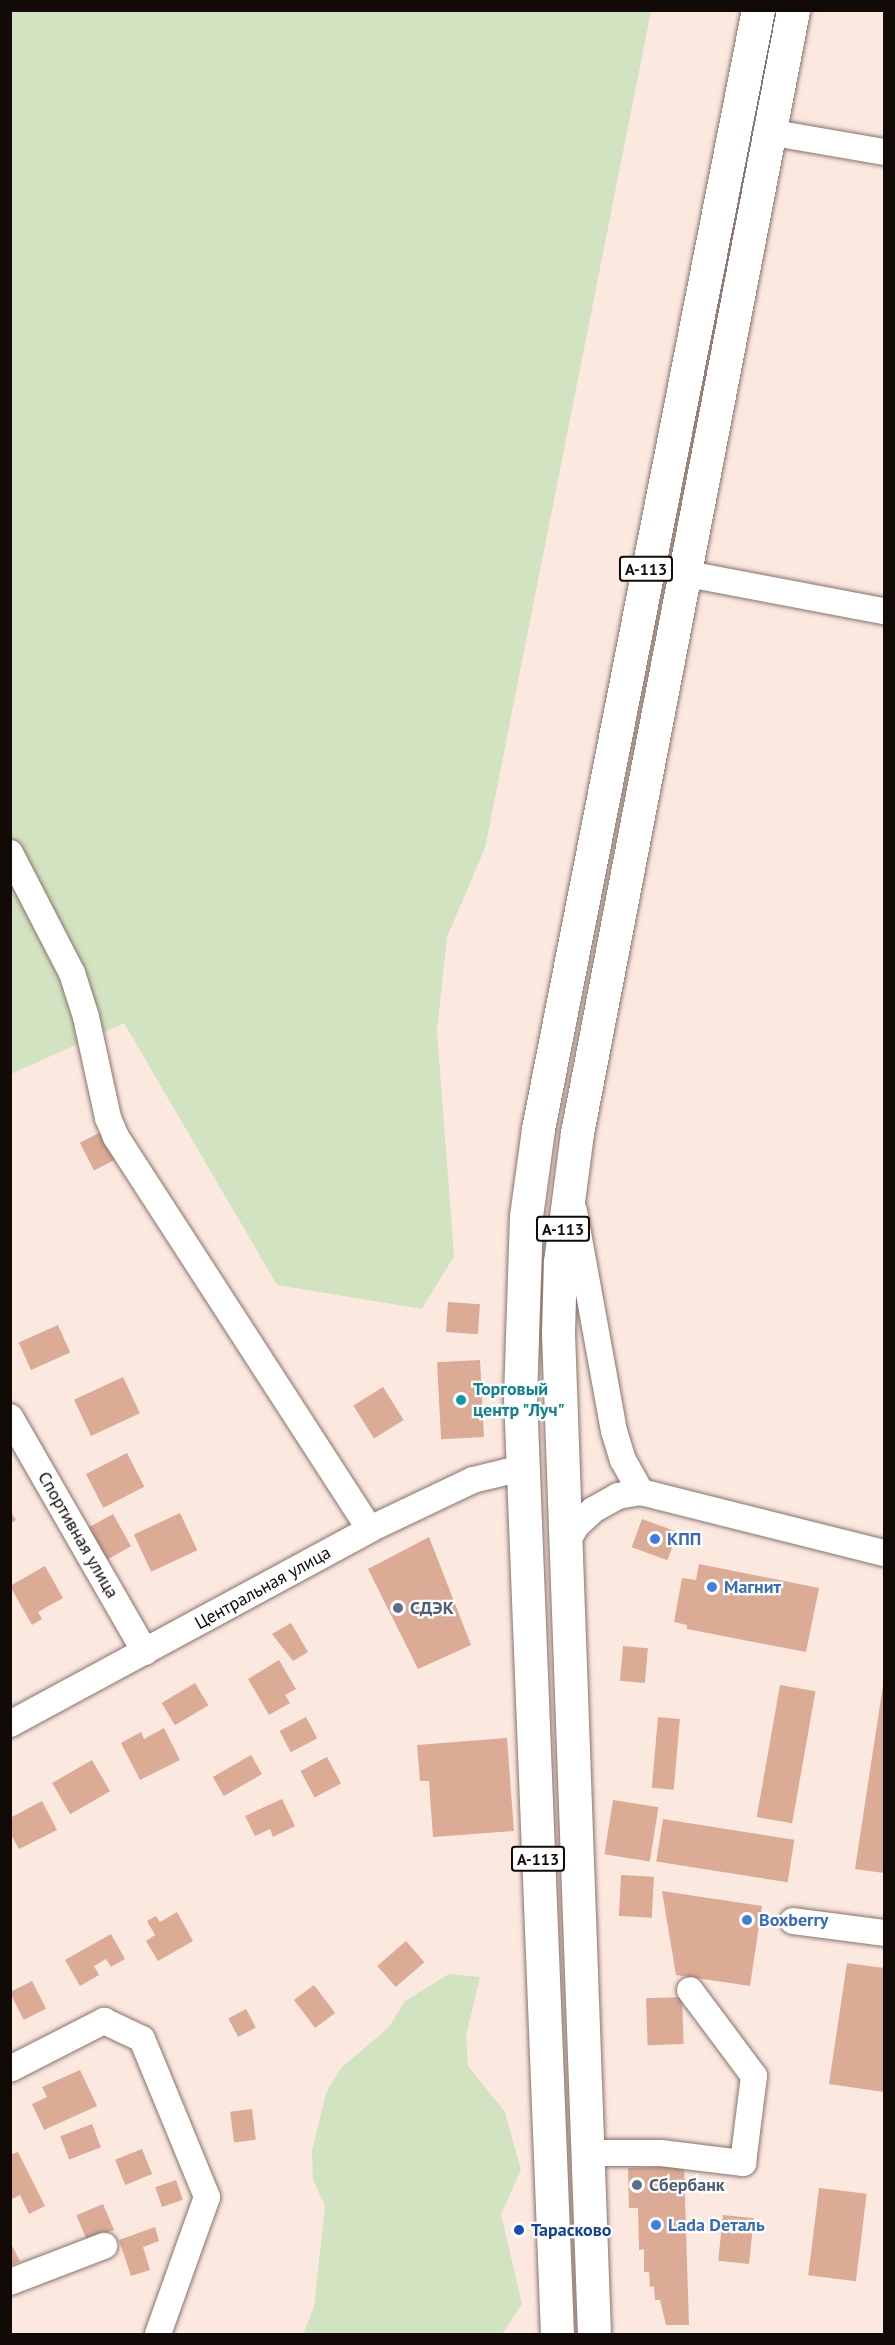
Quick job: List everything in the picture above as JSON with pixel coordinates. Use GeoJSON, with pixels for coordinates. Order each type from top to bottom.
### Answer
{"type":"FeatureCollection","features":[{"type":"Feature","properties":{"kind":"highway","name":"А-113"},"geometry":{"type":"LineString","coordinates":[[557,2334],[522,1468],[520,1295],[538,1129],[758,10]]}},
{"type":"Feature","properties":{"kind":"highway","name":"А-113"},"geometry":{"type":"LineString","coordinates":[[594,2334],[558,1332],[560,1262],[571,1172],[682,573],[793,10]]}},
{"type":"Feature","properties":{"kind":"street"},"geometry":{"type":"LineString","coordinates":[[768,132],[885,152]]}},
{"type":"Feature","properties":{"kind":"street"},"geometry":{"type":"LineString","coordinates":[[682,573],[885,611]]}},
{"type":"Feature","properties":{"kind":"street"},"geometry":{"type":"LineString","coordinates":[[10,853],[72,973],[86,1017],[108,1118],[116,1137],[370,1529]]}},
{"type":"Feature","properties":{"kind":"street"},"geometry":{"type":"LineString","coordinates":[[571,1172],[575,1227],[614,1431],[623,1460],[641,1492]]}},
{"type":"Feature","properties":{"kind":"street","name":"Спортивная улица"},"geometry":{"type":"LineString","coordinates":[[10,1417],[145,1652]]}},
{"type":"Feature","properties":{"kind":"street","name":"Центральная улица"},"geometry":{"type":"LineString","coordinates":[[10,1724],[370,1529],[473,1480],[522,1468]]}},
{"type":"Feature","properties":{"kind":"street"},"geometry":{"type":"LineString","coordinates":[[566,1544],[577,1525],[593,1510],[618,1496],[641,1492],[885,1553]]}},
{"type":"Feature","properties":{"kind":"street"},"geometry":{"type":"LineString","coordinates":[[793,1921],[885,1933]]}},
{"type":"Feature","properties":{"kind":"street"},"geometry":{"type":"LineString","coordinates":[[587,2153],[661,2153],[743,2163],[754,2076],[690,1990]]}},
{"type":"Feature","properties":{"kind":"street"},"geometry":{"type":"LineString","coordinates":[[10,2069],[104,2021],[142,2039],[207,2197],[158,2334]]}},
{"type":"Feature","properties":{"kind":"street"},"geometry":{"type":"LineString","coordinates":[[10,2282],[104,2246]]}},
{"type":"Feature","properties":{"kind":"green space"},"geometry":{"type":"Polygon","coordinates":[[[11,11],[651,11],[485,848],[447,937],[437,1031],[454,1256],[422,1309],[277,1285],[124,1023],[11,1074],[11,11]]]}},
{"type":"Feature","properties":{"kind":"green space"},"geometry":{"type":"Polygon","coordinates":[[[449,1974],[480,1977],[466,2036],[468,2066],[505,2112],[521,2170],[501,2214],[522,2304],[502,2334],[303,2334],[314,2307],[325,2206],[313,2180],[312,2151],[326,2093],[341,2068],[389,2027],[405,2001],[449,1974]]]}},
{"type":"Feature","properties":{"kind":"building"},"geometry":{"type":"Polygon","coordinates":[[[103,1131],[117,1159],[94,1170],[80,1143],[103,1131]]]}},
{"type":"Feature","properties":{"kind":"building"},"geometry":{"type":"Polygon","coordinates":[[[448,1302],[480,1304],[478,1334],[446,1332],[448,1302]]]}},
{"type":"Feature","properties":{"kind":"building"},"geometry":{"type":"Polygon","coordinates":[[[58,1325],[70,1352],[31,1370],[19,1342],[58,1325]]]}},
{"type":"Feature","properties":{"kind":"building","name":"Торговый центр \"Луч\""},"geometry":{"type":"Polygon","coordinates":[[[480,1360],[484,1437],[441,1439],[437,1362],[480,1360]]]}},
{"type":"Feature","properties":{"kind":"building"},"geometry":{"type":"Polygon","coordinates":[[[123,1377],[140,1413],[91,1436],[74,1400],[123,1377]]]}},
{"type":"Feature","properties":{"kind":"building"},"geometry":{"type":"Polygon","coordinates":[[[383,1387],[404,1420],[374,1439],[353,1406],[383,1387]]]}},
{"type":"Feature","properties":{"kind":"building"},"geometry":{"type":"Polygon","coordinates":[[[127,1453],[144,1487],[103,1508],[86,1474],[127,1453]]]}},
{"type":"Feature","properties":{"kind":"building"},"geometry":{"type":"Polygon","coordinates":[[[10,1511],[16,1520],[10,1524],[10,1511]]]}},
{"type":"Feature","properties":{"kind":"building"},"geometry":{"type":"Polygon","coordinates":[[[180,1513],[197,1550],[151,1572],[134,1535],[180,1513]]]}},
{"type":"Feature","properties":{"kind":"building"},"geometry":{"type":"Polygon","coordinates":[[[113,1514],[131,1546],[106,1560],[89,1528],[113,1514]]]}},
{"type":"Feature","properties":{"kind":"building","name":"КПП"},"geometry":{"type":"Polygon","coordinates":[[[642,1519],[678,1532],[667,1560],[632,1547],[642,1519]]]}},
{"type":"Feature","properties":{"kind":"building"},"geometry":{"type":"Polygon","coordinates":[[[429,1537],[471,1645],[418,1669],[368,1569],[429,1537]]]}},
{"type":"Feature","properties":{"kind":"building"},"geometry":{"type":"Polygon","coordinates":[[[699,1564],[819,1588],[806,1652],[687,1629],[687,1625],[674,1622],[682,1578],[696,1580],[699,1564]]]}},
{"type":"Feature","properties":{"kind":"building"},"geometry":{"type":"Polygon","coordinates":[[[45,1566],[63,1598],[38,1612],[42,1619],[32,1625],[10,1586],[45,1566]]]}},
{"type":"Feature","properties":{"kind":"building"},"geometry":{"type":"Polygon","coordinates":[[[291,1623],[308,1652],[293,1661],[272,1634],[291,1623]]]}},
{"type":"Feature","properties":{"kind":"building"},"geometry":{"type":"Polygon","coordinates":[[[623,1646],[648,1648],[645,1683],[620,1681],[623,1646]]]}},
{"type":"Feature","properties":{"kind":"building"},"geometry":{"type":"Polygon","coordinates":[[[279,1660],[296,1689],[285,1695],[290,1703],[269,1715],[248,1679],[279,1660]]]}},
{"type":"Feature","properties":{"kind":"building"},"geometry":{"type":"Polygon","coordinates":[[[195,1683],[208,1705],[175,1725],[162,1703],[195,1683]]]}},
{"type":"Feature","properties":{"kind":"building"},"geometry":{"type":"Polygon","coordinates":[[[780,1685],[815,1691],[792,1823],[757,1817],[780,1685]]]}},
{"type":"Feature","properties":{"kind":"building"},"geometry":{"type":"Polygon","coordinates":[[[884,1685],[884,1873],[855,1869],[884,1685]]]}},
{"type":"Feature","properties":{"kind":"building"},"geometry":{"type":"Polygon","coordinates":[[[306,1717],[317,1738],[291,1752],[280,1731],[306,1717]]]}},
{"type":"Feature","properties":{"kind":"building"},"geometry":{"type":"Polygon","coordinates":[[[658,1717],[680,1719],[674,1790],[652,1788],[658,1717]]]}},
{"type":"Feature","properties":{"kind":"building"},"geometry":{"type":"Polygon","coordinates":[[[164,1728],[180,1760],[140,1780],[121,1743],[141,1732],[144,1739],[164,1728]]]}},
{"type":"Feature","properties":{"kind":"building"},"geometry":{"type":"Polygon","coordinates":[[[507,1738],[514,1831],[433,1837],[429,1781],[420,1781],[417,1745],[507,1738]]]}},
{"type":"Feature","properties":{"kind":"building"},"geometry":{"type":"Polygon","coordinates":[[[251,1755],[262,1774],[224,1796],[213,1777],[251,1755]]]}},
{"type":"Feature","properties":{"kind":"building"},"geometry":{"type":"Polygon","coordinates":[[[327,1757],[341,1783],[315,1798],[301,1771],[327,1757]]]}},
{"type":"Feature","properties":{"kind":"building"},"geometry":{"type":"Polygon","coordinates":[[[92,1760],[110,1791],[70,1814],[52,1783],[92,1760]]]}},
{"type":"Feature","properties":{"kind":"building"},"geometry":{"type":"Polygon","coordinates":[[[282,1799],[295,1826],[273,1837],[270,1829],[255,1836],[245,1816],[282,1799]]]}},
{"type":"Feature","properties":{"kind":"building"},"geometry":{"type":"Polygon","coordinates":[[[613,1800],[658,1807],[650,1862],[604,1854],[613,1800]]]}},
{"type":"Feature","properties":{"kind":"building"},"geometry":{"type":"Polygon","coordinates":[[[42,1801],[57,1830],[19,1849],[10,1833],[10,1818],[42,1801]]]}},
{"type":"Feature","properties":{"kind":"building"},"geometry":{"type":"Polygon","coordinates":[[[663,1819],[794,1840],[788,1882],[656,1861],[663,1819]]]}},
{"type":"Feature","properties":{"kind":"building"},"geometry":{"type":"Polygon","coordinates":[[[621,1875],[654,1877],[652,1918],[619,1916],[621,1875]]]}},
{"type":"Feature","properties":{"kind":"building"},"geometry":{"type":"Polygon","coordinates":[[[662,1891],[762,1906],[750,1986],[676,1975],[662,1891]]]}},
{"type":"Feature","properties":{"kind":"building"},"geometry":{"type":"Polygon","coordinates":[[[177,1912],[193,1941],[158,1961],[146,1941],[155,1935],[147,1921],[156,1916],[160,1922],[177,1912]]]}},
{"type":"Feature","properties":{"kind":"building"},"geometry":{"type":"Polygon","coordinates":[[[111,1934],[125,1959],[111,1967],[106,1959],[94,1966],[99,1975],[80,1986],[65,1960],[111,1934]]]}},
{"type":"Feature","properties":{"kind":"building"},"geometry":{"type":"Polygon","coordinates":[[[406,1941],[424,1962],[396,1987],[377,1966],[406,1941]]]}},
{"type":"Feature","properties":{"kind":"building"},"geometry":{"type":"Polygon","coordinates":[[[847,1963],[884,1968],[884,2092],[829,2084],[847,1963]]]}},
{"type":"Feature","properties":{"kind":"building"},"geometry":{"type":"Polygon","coordinates":[[[32,1981],[46,2009],[24,2020],[10,1992],[32,1981]]]}},
{"type":"Feature","properties":{"kind":"building"},"geometry":{"type":"Polygon","coordinates":[[[314,1985],[335,2013],[315,2028],[294,2000],[314,1985]]]}},
{"type":"Feature","properties":{"kind":"building"},"geometry":{"type":"Polygon","coordinates":[[[682,1997],[684,2044],[648,2045],[646,1998],[682,1997]]]}},
{"type":"Feature","properties":{"kind":"building"},"geometry":{"type":"Polygon","coordinates":[[[246,2009],[256,2028],[238,2037],[228,2018],[246,2009]]]}},
{"type":"Feature","properties":{"kind":"building"},"geometry":{"type":"Polygon","coordinates":[[[80,2070],[97,2106],[44,2130],[32,2104],[47,2097],[42,2087],[80,2070]]]}},
{"type":"Feature","properties":{"kind":"building"},"geometry":{"type":"Polygon","coordinates":[[[252,2109],[256,2140],[234,2142],[230,2112],[252,2109]]]}},
{"type":"Feature","properties":{"kind":"building"},"geometry":{"type":"Polygon","coordinates":[[[92,2124],[101,2147],[69,2160],[60,2136],[92,2124]]]}},
{"type":"Feature","properties":{"kind":"building"},"geometry":{"type":"Polygon","coordinates":[[[142,2149],[152,2174],[125,2185],[115,2160],[142,2149]]]}},
{"type":"Feature","properties":{"kind":"building"},"geometry":{"type":"Polygon","coordinates":[[[18,2152],[45,2206],[29,2214],[20,2195],[10,2200],[10,2155],[18,2152]]]}},
{"type":"Feature","properties":{"kind":"building"},"geometry":{"type":"Polygon","coordinates":[[[684,2166],[689,2325],[666,2325],[660,2300],[655,2300],[654,2286],[650,2287],[649,2272],[644,2272],[644,2249],[639,2250],[638,2208],[629,2208],[628,2168],[684,2166]]]}},
{"type":"Feature","properties":{"kind":"building"},"geometry":{"type":"Polygon","coordinates":[[[176,2180],[183,2200],[162,2207],[155,2187],[176,2180]]]}},
{"type":"Feature","properties":{"kind":"building"},"geometry":{"type":"Polygon","coordinates":[[[819,2188],[867,2194],[856,2281],[808,2275],[819,2188]]]}},
{"type":"Feature","properties":{"kind":"building"},"geometry":{"type":"Polygon","coordinates":[[[103,2204],[114,2230],[87,2241],[76,2215],[103,2204]]]}},
{"type":"Feature","properties":{"kind":"building"},"geometry":{"type":"Polygon","coordinates":[[[723,2215],[754,2218],[749,2264],[718,2261],[723,2215]]]}},
{"type":"Feature","properties":{"kind":"building"},"geometry":{"type":"Polygon","coordinates":[[[155,2227],[159,2241],[143,2247],[150,2270],[131,2276],[119,2240],[155,2227]]]}},
{"type":"Feature","properties":{"kind":"building"},"geometry":{"type":"Polygon","coordinates":[[[10,2242],[20,2261],[10,2266],[10,2242]]]}},
{"type":"Feature","properties":{"kind":"place","name":"Торговый центр \"Луч\""},"geometry":{"type":"Point","coordinates":[461,1400]}},
{"type":"Feature","properties":{"kind":"place","name":"КПП"},"geometry":{"type":"Point","coordinates":[655,1539]}},
{"type":"Feature","properties":{"kind":"place","name":"Магнит"},"geometry":{"type":"Point","coordinates":[712,1587]}},
{"type":"Feature","properties":{"kind":"place","name":"СДЭК"},"geometry":{"type":"Point","coordinates":[398,1608]}},
{"type":"Feature","properties":{"kind":"place","name":"Boxberry"},"geometry":{"type":"Point","coordinates":[747,1920]}},
{"type":"Feature","properties":{"kind":"place","name":"Сбербанк"},"geometry":{"type":"Point","coordinates":[637,2185]}},
{"type":"Feature","properties":{"kind":"place","name":"Lada Dеталь"},"geometry":{"type":"Point","coordinates":[656,2225]}},
{"type":"Feature","properties":{"kind":"place","name":"Тарасково"},"geometry":{"type":"Point","coordinates":[519,2230]}}]}
